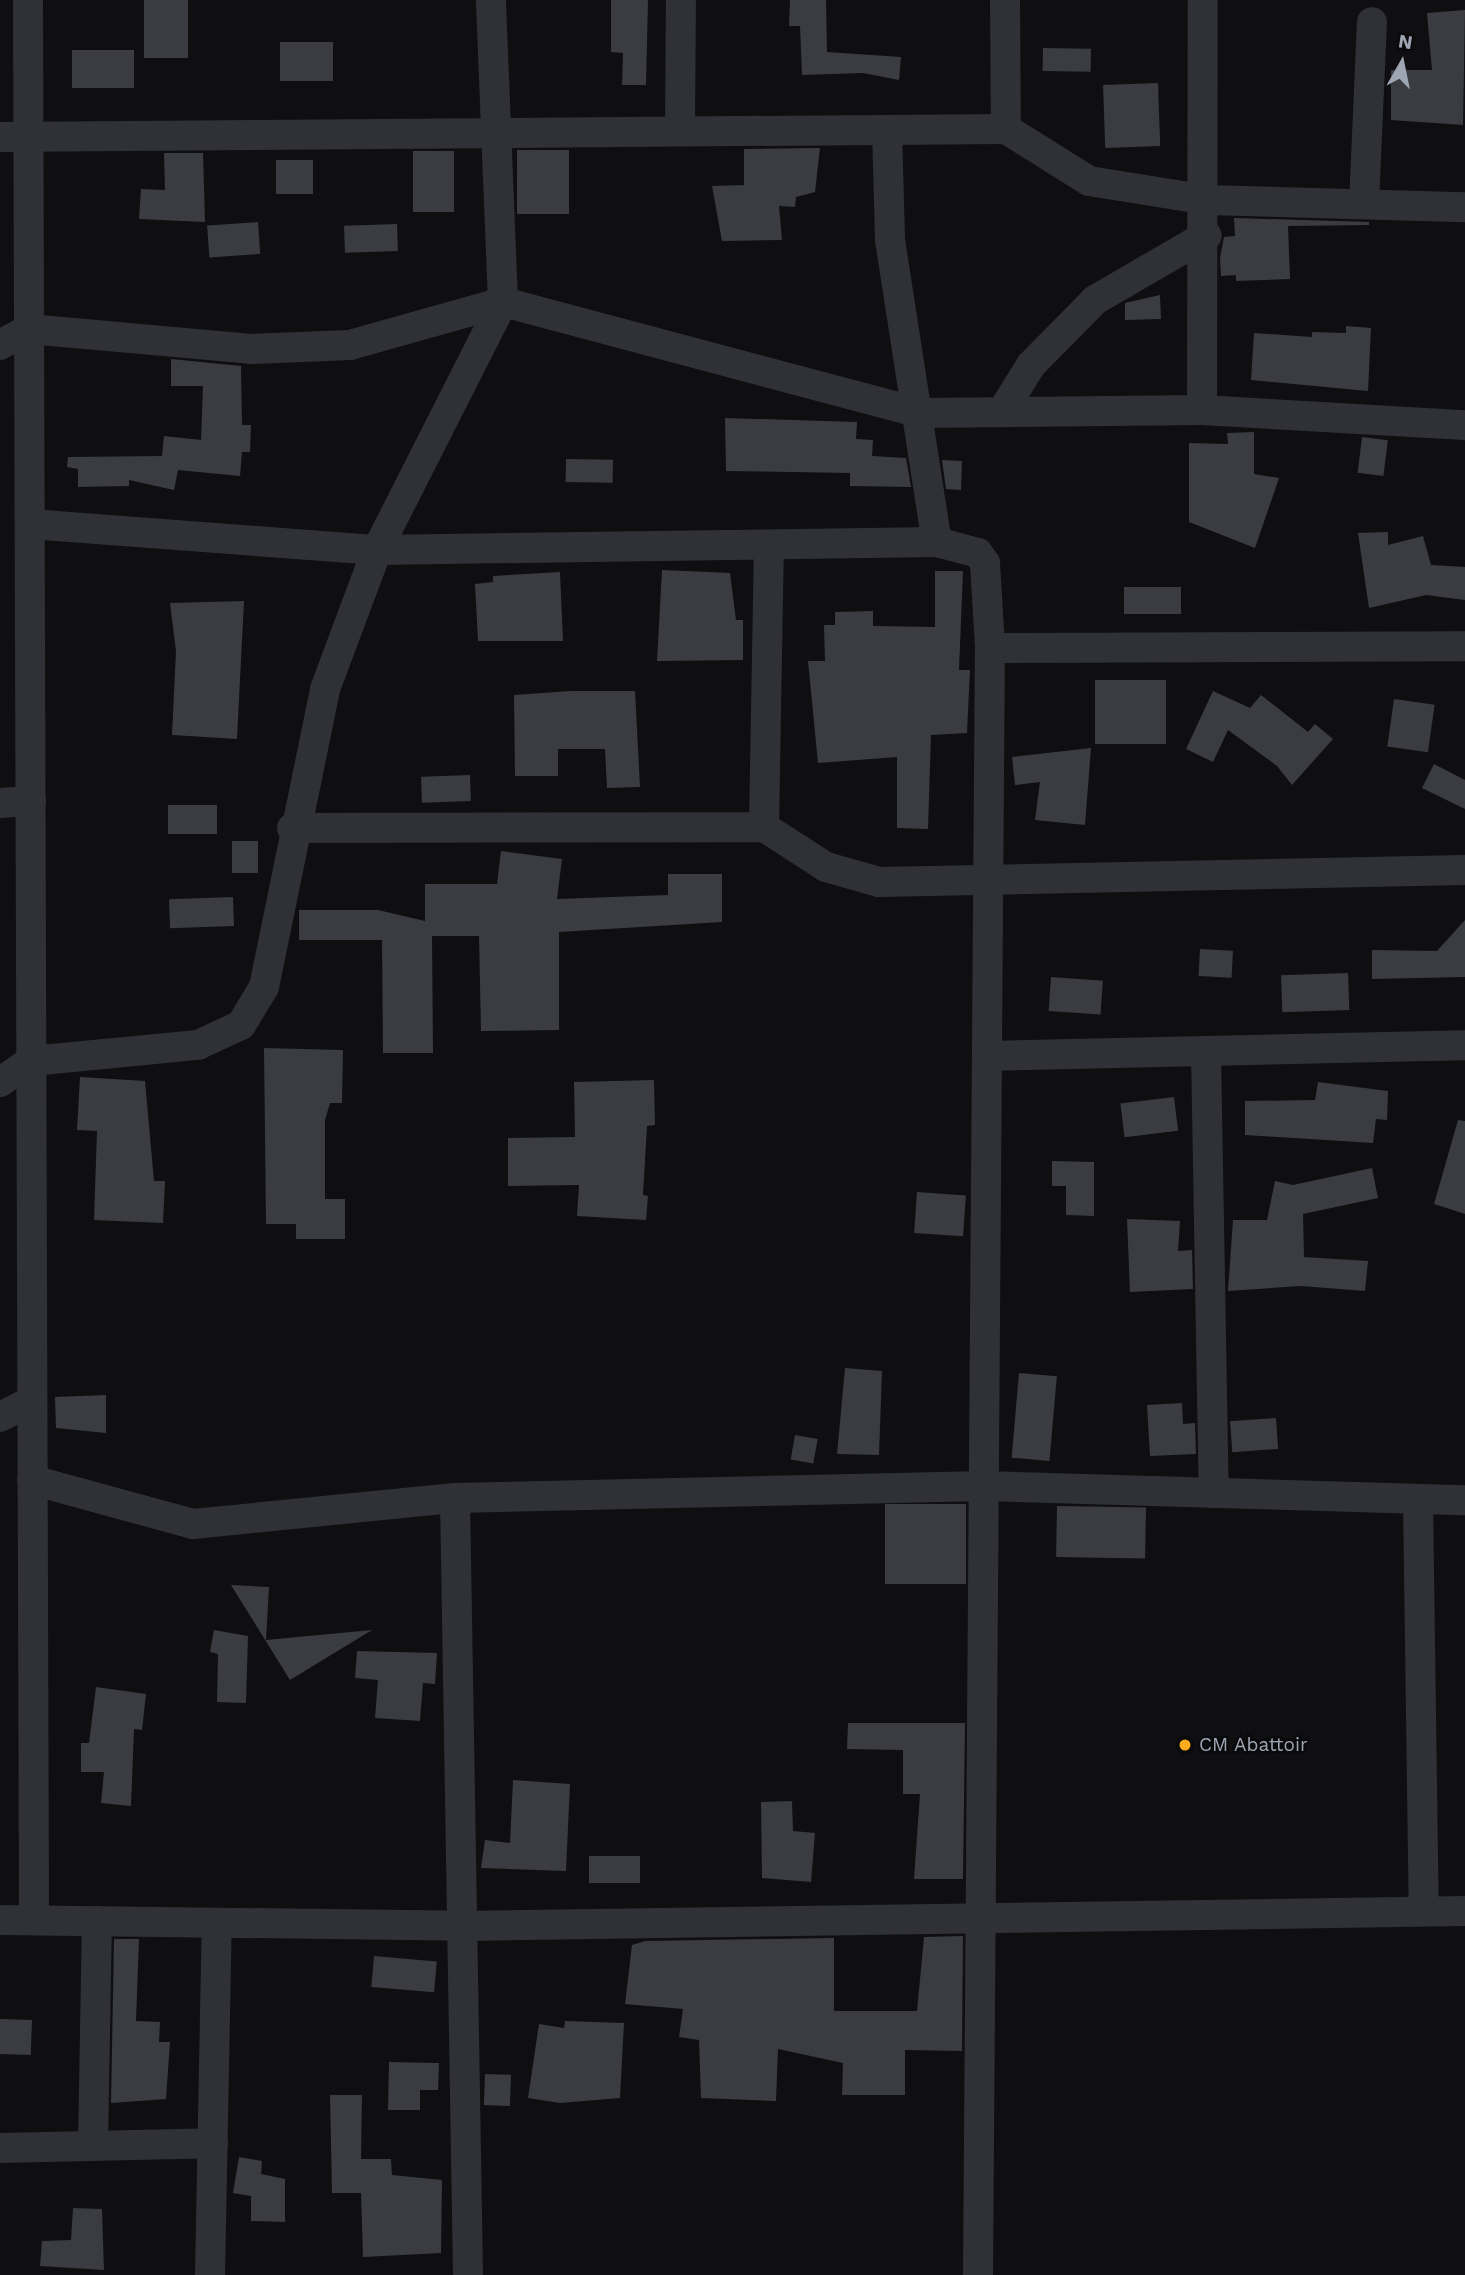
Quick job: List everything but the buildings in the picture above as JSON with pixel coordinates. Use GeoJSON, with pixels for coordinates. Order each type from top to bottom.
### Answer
{"type":"FeatureCollection","features":[{"type":"Feature","properties":{"kind":"street"},"geometry":{"type":"LineString","coordinates":[[28,0],[14,137],[29,328],[34,1920]]}},
{"type":"Feature","properties":{"kind":"street"},"geometry":{"type":"LineString","coordinates":[[0,1082],[31,1060],[198,1045],[241,1025],[264,987],[292,828],[325,689],[377,550],[503,302],[492,133],[491,0]]}},
{"type":"Feature","properties":{"kind":"street"},"geometry":{"type":"LineString","coordinates":[[680,131],[681,0]]}},
{"type":"Feature","properties":{"kind":"street"},"geometry":{"type":"LineString","coordinates":[[1005,0],[1006,129]]}},
{"type":"Feature","properties":{"kind":"street"},"geometry":{"type":"LineString","coordinates":[[1202,410],[1207,235],[1203,0]]}},
{"type":"Feature","properties":{"kind":"street"},"geometry":{"type":"LineString","coordinates":[[1364,204],[1372,23]]}},
{"type":"Feature","properties":{"kind":"street"},"geometry":{"type":"LineString","coordinates":[[14,137],[1006,129],[1089,181],[1207,200],[1465,207]]}},
{"type":"Feature","properties":{"kind":"street"},"geometry":{"type":"LineString","coordinates":[[887,130],[890,240],[920,413],[937,542]]}},
{"type":"Feature","properties":{"kind":"street"},"geometry":{"type":"LineString","coordinates":[[1002,412],[1031,365],[1095,300],[1207,235]]}},
{"type":"Feature","properties":{"kind":"street"},"geometry":{"type":"LineString","coordinates":[[0,345],[29,328],[251,349],[350,345],[503,302],[920,413],[1202,410],[1465,425]]}},
{"type":"Feature","properties":{"kind":"street"},"geometry":{"type":"LineString","coordinates":[[30,524],[377,550],[769,548],[937,542],[978,552],[985,563],[990,648],[978,2275]]}},
{"type":"Feature","properties":{"kind":"street"},"geometry":{"type":"LineString","coordinates":[[764,827],[769,548]]}},
{"type":"Feature","properties":{"kind":"street"},"geometry":{"type":"LineString","coordinates":[[990,648],[1465,646]]}},
{"type":"Feature","properties":{"kind":"street"},"geometry":{"type":"LineString","coordinates":[[0,803],[31,801]]}},
{"type":"Feature","properties":{"kind":"street"},"geometry":{"type":"LineString","coordinates":[[292,828],[764,827],[826,867],[878,882],[1465,870]]}},
{"type":"Feature","properties":{"kind":"street"},"geometry":{"type":"LineString","coordinates":[[987,1056],[1465,1045]]}},
{"type":"Feature","properties":{"kind":"street"},"geometry":{"type":"LineString","coordinates":[[1206,1051],[1214,1493]]}},
{"type":"Feature","properties":{"kind":"street"},"geometry":{"type":"LineString","coordinates":[[0,1417],[32,1401]]}},
{"type":"Feature","properties":{"kind":"street"},"geometry":{"type":"LineString","coordinates":[[32,1480],[193,1524],[456,1499],[984,1486],[1465,1500]]}},
{"type":"Feature","properties":{"kind":"street"},"geometry":{"type":"LineString","coordinates":[[456,1499],[466,1926],[468,2275]]}},
{"type":"Feature","properties":{"kind":"street"},"geometry":{"type":"LineString","coordinates":[[1418,1499],[1424,1912]]}},
{"type":"Feature","properties":{"kind":"street"},"geometry":{"type":"LineString","coordinates":[[0,1920],[218,1925],[466,1926],[1465,1911]]}},
{"type":"Feature","properties":{"kind":"street"},"geometry":{"type":"LineString","coordinates":[[93,2146],[97,1921]]}},
{"type":"Feature","properties":{"kind":"street"},"geometry":{"type":"LineString","coordinates":[[210,2275],[218,1925]]}},
{"type":"Feature","properties":{"kind":"street"},"geometry":{"type":"LineString","coordinates":[[0,2148],[213,2143]]}},
{"type":"Feature","properties":{"kind":"place","name":"CM Abattoir"},"geometry":{"type":"Point","coordinates":[1185,1745]}}]}
